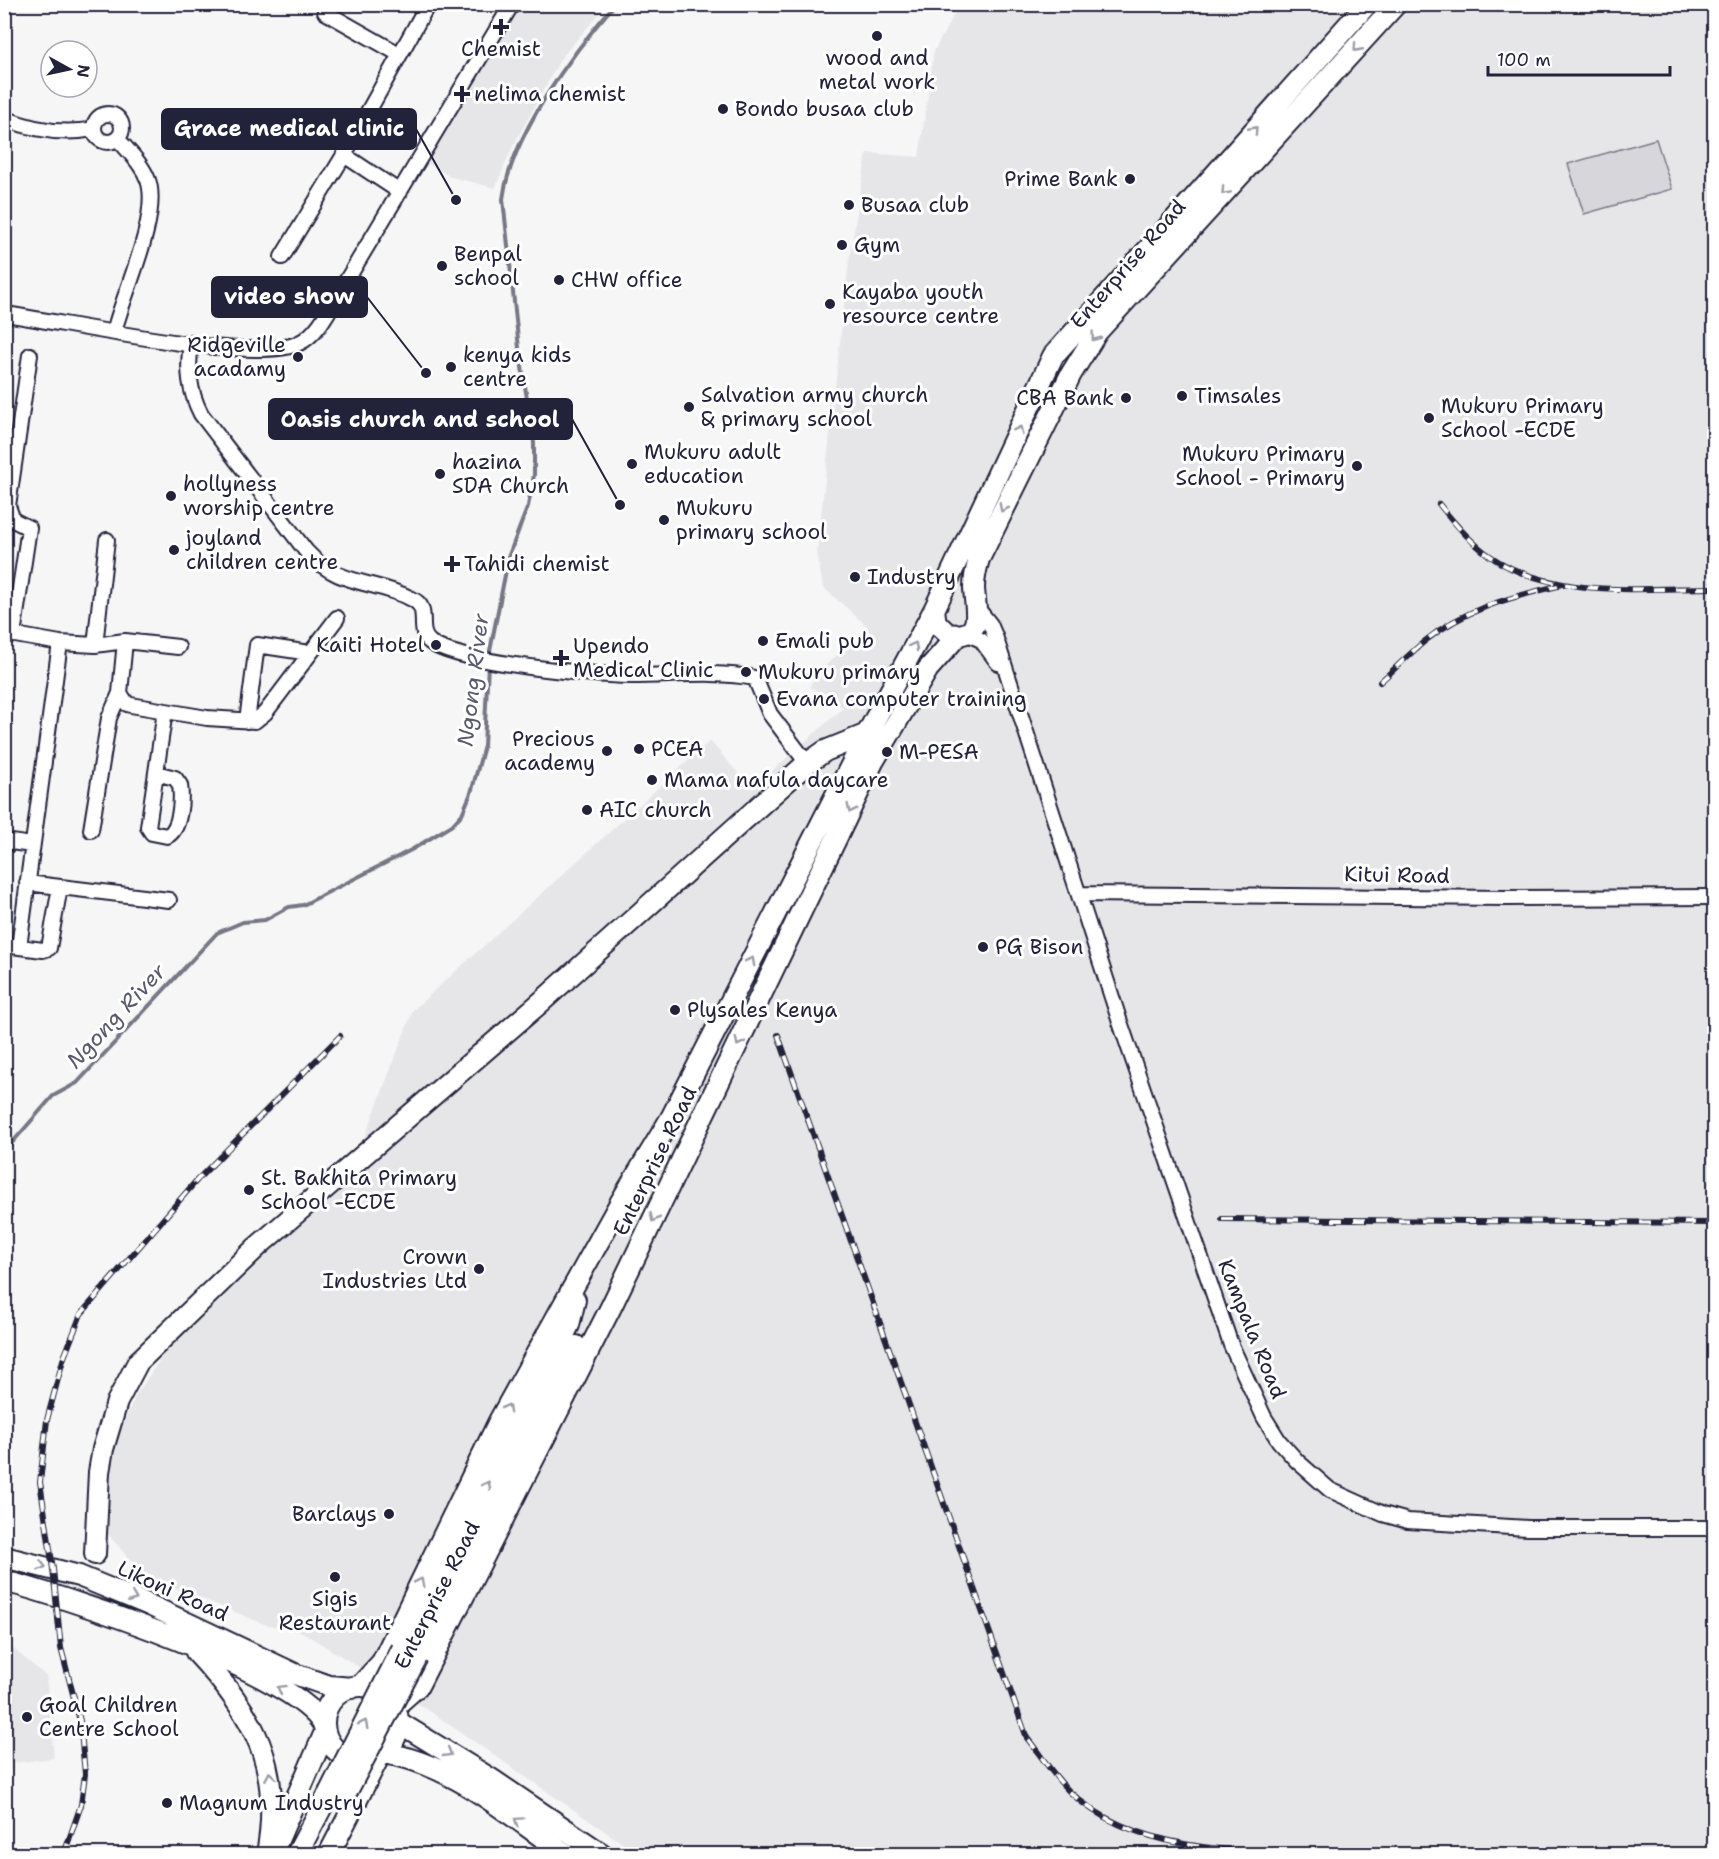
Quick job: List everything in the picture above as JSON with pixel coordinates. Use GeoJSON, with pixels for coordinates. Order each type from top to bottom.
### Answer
{"type":"FeatureCollection","features":[{"type":"Feature","properties":{"kind":"main road","name":"Enterprise Road"},"geometry":{"type":"LineString","coordinates":[[356,1687],[382,1662],[500,1421],[671,1118],[867,734],[937,603],[1053,356],[1367,4]]}},
{"type":"Feature","properties":{"kind":"main road","name":"Enterprise Road"},"geometry":{"type":"LineString","coordinates":[[396,1715],[418,1686],[611,1307],[873,762],[928,669],[978,618],[975,574],[987,540],[1071,374],[1097,332],[1396,4]]}},
{"type":"Feature","properties":{"kind":"main road"},"geometry":{"type":"LineString","coordinates":[[962,634],[948,634],[939,627],[937,603],[952,591],[959,591],[966,592],[977,605]]}},
{"type":"Feature","properties":{"kind":"main road"},"geometry":{"type":"LineString","coordinates":[[113,1615],[95,1554],[99,1472],[103,1449],[117,1402],[138,1362],[257,1247],[540,1004],[807,763],[825,751],[867,734]]}},
{"type":"Feature","properties":{"kind":"main road"},"geometry":{"type":"LineString","coordinates":[[297,1854],[569,1325],[577,1283]]}},
{"type":"Feature","properties":{"kind":"main road"},"geometry":{"type":"LineString","coordinates":[[314,1854],[584,1333],[611,1307]]}},
{"type":"Feature","properties":{"kind":"main road"},"geometry":{"type":"LineString","coordinates":[[68,1600],[79,1576],[95,1554]]}},
{"type":"Feature","properties":{"kind":"main road","name":"Likoni Road"},"geometry":{"type":"LineString","coordinates":[[4,1557],[79,1576],[104,1586],[317,1683],[356,1687]]}},
{"type":"Feature","properties":{"kind":"main road","name":"Likoni Road"},"geometry":{"type":"LineString","coordinates":[[4,1581],[113,1615],[190,1646],[278,1686],[319,1715],[325,1729]]}},
{"type":"Feature","properties":{"kind":"main road"},"geometry":{"type":"LineString","coordinates":[[190,1646],[237,1699],[262,1745],[272,1790],[269,1854]]}},
{"type":"Feature","properties":{"kind":"main road"},"geometry":{"type":"LineString","coordinates":[[306,1705],[317,1696],[317,1683]]}},
{"type":"Feature","properties":{"kind":"main road"},"geometry":{"type":"LineString","coordinates":[[269,1854],[325,1729],[328,1706],[334,1698],[356,1687],[376,1690],[396,1715],[602,1854]]}},
{"type":"Feature","properties":{"kind":"main road"},"geometry":{"type":"LineString","coordinates":[[329,1854],[382,1754],[396,1734],[396,1715]]}},
{"type":"Feature","properties":{"kind":"main road"},"geometry":{"type":"LineString","coordinates":[[325,1729],[330,1743],[347,1758],[358,1760],[382,1754],[408,1757],[435,1768],[471,1789],[566,1854]]}},
{"type":"Feature","properties":{"kind":"street"},"geometry":{"type":"LineString","coordinates":[[282,257],[344,155],[428,4]]}},
{"type":"Feature","properties":{"kind":"street"},"geometry":{"type":"LineString","coordinates":[[4,314],[191,343],[281,349],[308,338],[339,293],[512,4]]}},
{"type":"Feature","properties":{"kind":"street"},"geometry":{"type":"LineString","coordinates":[[325,12],[399,54]]}},
{"type":"Feature","properties":{"kind":"street"},"geometry":{"type":"LineString","coordinates":[[103,114],[113,115],[120,121],[122,131],[118,139],[109,143],[99,139],[94,129],[96,121],[103,114]]}},
{"type":"Feature","properties":{"kind":"street"},"geometry":{"type":"LineString","coordinates":[[4,118],[48,131],[77,132],[94,129]]}},
{"type":"Feature","properties":{"kind":"street"},"geometry":{"type":"LineString","coordinates":[[114,332],[150,212],[150,191],[141,166],[118,139]]}},
{"type":"Feature","properties":{"kind":"street"},"geometry":{"type":"LineString","coordinates":[[344,155],[400,192]]}},
{"type":"Feature","properties":{"kind":"street"},"geometry":{"type":"LineString","coordinates":[[191,343],[189,376],[191,390],[201,414],[306,552],[323,568],[363,585],[392,591],[418,602],[423,610],[424,633],[430,642],[472,658],[512,664],[630,676],[688,674],[755,678],[770,714],[807,763]]}},
{"type":"Feature","properties":{"kind":"street"},"geometry":{"type":"LineString","coordinates":[[30,355],[7,484],[10,516],[15,522],[29,528],[9,634],[60,643],[95,645],[125,641],[178,647]]}},
{"type":"Feature","properties":{"kind":"street"},"geometry":{"type":"LineString","coordinates":[[95,645],[107,540]]}},
{"type":"Feature","properties":{"kind":"street"},"geometry":{"type":"LineString","coordinates":[[977,605],[990,624],[1007,678]]}},
{"type":"Feature","properties":{"kind":"street"},"geometry":{"type":"LineString","coordinates":[[120,693],[127,704],[165,711],[255,721],[265,712],[337,618]]}},
{"type":"Feature","properties":{"kind":"street"},"geometry":{"type":"LineString","coordinates":[[962,634],[981,640],[1007,678]]}},
{"type":"Feature","properties":{"kind":"street"},"geometry":{"type":"LineString","coordinates":[[90,830],[109,718],[120,693],[125,641]]}},
{"type":"Feature","properties":{"kind":"street"},"geometry":{"type":"LineString","coordinates":[[19,947],[60,643]]}},
{"type":"Feature","properties":{"kind":"street"},"geometry":{"type":"LineString","coordinates":[[247,721],[257,645],[310,653]]}},
{"type":"Feature","properties":{"kind":"street","name":"Kampala Road"},"geometry":{"type":"LineString","coordinates":[[1007,678],[1119,1019],[1231,1345],[1264,1418],[1297,1461],[1330,1490],[1383,1514],[1408,1521],[1528,1528],[1714,1528]]}},
{"type":"Feature","properties":{"kind":"street"},"geometry":{"type":"LineString","coordinates":[[156,773],[165,711]]}},
{"type":"Feature","properties":{"kind":"street"},"geometry":{"type":"LineString","coordinates":[[4,841],[32,845]]}},
{"type":"Feature","properties":{"kind":"street"},"geometry":{"type":"LineString","coordinates":[[27,883],[169,900]]}},
{"type":"Feature","properties":{"kind":"street"},"geometry":{"type":"LineString","coordinates":[[4,945],[43,950],[49,948],[60,887]]}},
{"type":"Feature","properties":{"kind":"street","name":"Kitui Road"},"geometry":{"type":"LineString","coordinates":[[1079,894],[1507,898],[1714,897]]}},
{"type":"Feature","properties":{"kind":"shaded area"},"geometry":{"type":"Polygon","coordinates":[[[519,5],[607,5],[561,58],[512,148],[495,188],[451,177],[422,160],[519,5]]]}},
{"type":"Feature","properties":{"kind":"shaded area"},"geometry":{"type":"Polygon","coordinates":[[[959,5],[1714,5],[1714,1854],[638,1854],[428,1710],[302,1632],[264,1624],[144,1575],[103,1529],[110,1454],[136,1395],[170,1345],[363,1142],[413,1010],[710,741],[752,789],[843,708],[810,687],[815,675],[868,627],[823,587],[817,552],[849,260],[867,153],[919,157],[934,51],[959,5]]]}},
{"type":"Feature","properties":{"kind":"shaded area"},"geometry":{"type":"Polygon","coordinates":[[[1656,139],[1672,189],[1584,214],[1568,164],[1656,139]]]}},
{"type":"Feature","properties":{"kind":"shaded area","name":"Goal Children Centre School"},"geometry":{"type":"Polygon","coordinates":[[[4,1641],[46,1676],[54,1758],[5,1764],[4,1641]]]}},
{"type":"Feature","properties":{"kind":"waterway","name":"Ngong River"},"geometry":{"type":"LineString","coordinates":[[489,656],[509,555],[528,506],[534,475],[534,443],[519,348],[503,199],[508,175],[531,122],[563,70],[615,4]]}},
{"type":"Feature","properties":{"kind":"waterway","name":"Ngong River"},"geometry":{"type":"LineString","coordinates":[[4,1152],[53,1096],[77,1083],[217,933],[243,922],[265,920],[289,907],[303,905],[413,849],[452,825],[462,814],[471,793],[484,746],[488,664]]}},
{"type":"Feature","properties":{"kind":"railway"},"geometry":{"type":"LineString","coordinates":[[1439,504],[1463,532],[1490,556],[1514,570],[1541,579],[1599,588],[1714,588]]}},
{"type":"Feature","properties":{"kind":"railway"},"geometry":{"type":"LineString","coordinates":[[1380,682],[1425,641],[1456,620],[1488,606],[1558,586]]}},
{"type":"Feature","properties":{"kind":"railway"},"geometry":{"type":"LineString","coordinates":[[778,1035],[1027,1738],[1070,1792],[1098,1813],[1129,1828],[1162,1839],[1198,1846],[1234,1850],[1340,1854]]}},
{"type":"Feature","properties":{"kind":"railway"},"geometry":{"type":"LineString","coordinates":[[64,1854],[81,1805],[85,1774],[80,1721],[61,1648],[53,1569],[40,1482],[47,1420],[63,1360],[81,1314],[197,1180],[340,1036]]}},
{"type":"Feature","properties":{"kind":"railway"},"geometry":{"type":"LineString","coordinates":[[1222,1219],[1714,1223]]}},
{"type":"Feature","properties":{"kind":"place","name":"Chemist"},"geometry":{"type":"Point","coordinates":[501,27]}},
{"type":"Feature","properties":{"kind":"place","name":"wood and metal work"},"geometry":{"type":"Point","coordinates":[877,36]}},
{"type":"Feature","properties":{"kind":"place","name":"nelima chemist"},"geometry":{"type":"Point","coordinates":[462,94]}},
{"type":"Feature","properties":{"kind":"place","name":"Bondo busaa club"},"geometry":{"type":"Point","coordinates":[723,109]}},
{"type":"Feature","properties":{"kind":"place","name":"Prime Bank"},"geometry":{"type":"Point","coordinates":[1130,179]}},
{"type":"Feature","properties":{"kind":"place","name":"Grace medical clinic"},"geometry":{"type":"Point","coordinates":[456,200]}},
{"type":"Feature","properties":{"kind":"place","name":"Busaa club"},"geometry":{"type":"Point","coordinates":[849,205]}},
{"type":"Feature","properties":{"kind":"place","name":"Gym"},"geometry":{"type":"Point","coordinates":[842,245]}},
{"type":"Feature","properties":{"kind":"place","name":"Benpal school"},"geometry":{"type":"Point","coordinates":[442,266]}},
{"type":"Feature","properties":{"kind":"place","name":"CHW office"},"geometry":{"type":"Point","coordinates":[559,280]}},
{"type":"Feature","properties":{"kind":"place","name":"Kayaba youth resource centre"},"geometry":{"type":"Point","coordinates":[830,304]}},
{"type":"Feature","properties":{"kind":"place","name":"Ridgeville acadamy"},"geometry":{"type":"Point","coordinates":[298,357]}},
{"type":"Feature","properties":{"kind":"place","name":"kenya kids centre"},"geometry":{"type":"Point","coordinates":[451,367]}},
{"type":"Feature","properties":{"kind":"place","name":"video show"},"geometry":{"type":"Point","coordinates":[426,373]}},
{"type":"Feature","properties":{"kind":"place","name":"Timsales"},"geometry":{"type":"Point","coordinates":[1182,396]}},
{"type":"Feature","properties":{"kind":"place","name":"CBA Bank"},"geometry":{"type":"Point","coordinates":[1126,398]}},
{"type":"Feature","properties":{"kind":"place","name":"Salvation army church & primary school"},"geometry":{"type":"Point","coordinates":[689,407]}},
{"type":"Feature","properties":{"kind":"place","name":"Mukuru Primary School -ECDE"},"geometry":{"type":"Point","coordinates":[1429,418]}},
{"type":"Feature","properties":{"kind":"place","name":"Mukuru adult education"},"geometry":{"type":"Point","coordinates":[632,464]}},
{"type":"Feature","properties":{"kind":"place","name":"Mukuru Primary School - Primary"},"geometry":{"type":"Point","coordinates":[1357,466]}},
{"type":"Feature","properties":{"kind":"place","name":"hazina SDA Church"},"geometry":{"type":"Point","coordinates":[440,474]}},
{"type":"Feature","properties":{"kind":"place","name":"hollyness worship centre"},"geometry":{"type":"Point","coordinates":[171,496]}},
{"type":"Feature","properties":{"kind":"place","name":"Oasis church and school"},"geometry":{"type":"Point","coordinates":[620,505]}},
{"type":"Feature","properties":{"kind":"place","name":"Mukuru primary school"},"geometry":{"type":"Point","coordinates":[664,520]}},
{"type":"Feature","properties":{"kind":"place","name":"joyland children centre"},"geometry":{"type":"Point","coordinates":[174,550]}},
{"type":"Feature","properties":{"kind":"place","name":"Tahidi chemist"},"geometry":{"type":"Point","coordinates":[452,564]}},
{"type":"Feature","properties":{"kind":"place","name":"Industry"},"geometry":{"type":"Point","coordinates":[855,577]}},
{"type":"Feature","properties":{"kind":"place","name":"Emali pub"},"geometry":{"type":"Point","coordinates":[763,641]}},
{"type":"Feature","properties":{"kind":"place","name":"Kaiti Hotel"},"geometry":{"type":"Point","coordinates":[436,645]}},
{"type":"Feature","properties":{"kind":"place","name":"Upendo Medical Clinic"},"geometry":{"type":"Point","coordinates":[561,658]}},
{"type":"Feature","properties":{"kind":"place","name":"Mukuru primary"},"geometry":{"type":"Point","coordinates":[746,672]}},
{"type":"Feature","properties":{"kind":"place","name":"Evana computer training"},"geometry":{"type":"Point","coordinates":[764,699]}},
{"type":"Feature","properties":{"kind":"place","name":"PCEA"},"geometry":{"type":"Point","coordinates":[639,749]}},
{"type":"Feature","properties":{"kind":"place","name":"Precious academy"},"geometry":{"type":"Point","coordinates":[607,751]}},
{"type":"Feature","properties":{"kind":"place","name":"M-PESA"},"geometry":{"type":"Point","coordinates":[887,752]}},
{"type":"Feature","properties":{"kind":"place","name":"Mama nafula daycare"},"geometry":{"type":"Point","coordinates":[652,780]}},
{"type":"Feature","properties":{"kind":"place","name":"AIC church"},"geometry":{"type":"Point","coordinates":[587,810]}},
{"type":"Feature","properties":{"kind":"place","name":"PG Bison"},"geometry":{"type":"Point","coordinates":[983,947]}},
{"type":"Feature","properties":{"kind":"place","name":"Plysales Kenya"},"geometry":{"type":"Point","coordinates":[675,1010]}},
{"type":"Feature","properties":{"kind":"place","name":"St. Bakhita Primary School -ECDE"},"geometry":{"type":"Point","coordinates":[249,1190]}},
{"type":"Feature","properties":{"kind":"place","name":"Crown Industries Ltd"},"geometry":{"type":"Point","coordinates":[479,1269]}},
{"type":"Feature","properties":{"kind":"place","name":"Barclays"},"geometry":{"type":"Point","coordinates":[389,1514]}},
{"type":"Feature","properties":{"kind":"place","name":"Sigis Restaurant"},"geometry":{"type":"Point","coordinates":[335,1577]}},
{"type":"Feature","properties":{"kind":"place","name":"Goal Children Centre School"},"geometry":{"type":"Point","coordinates":[27,1717]}},
{"type":"Feature","properties":{"kind":"place","name":"Magnum Industry"},"geometry":{"type":"Point","coordinates":[167,1803]}}]}
